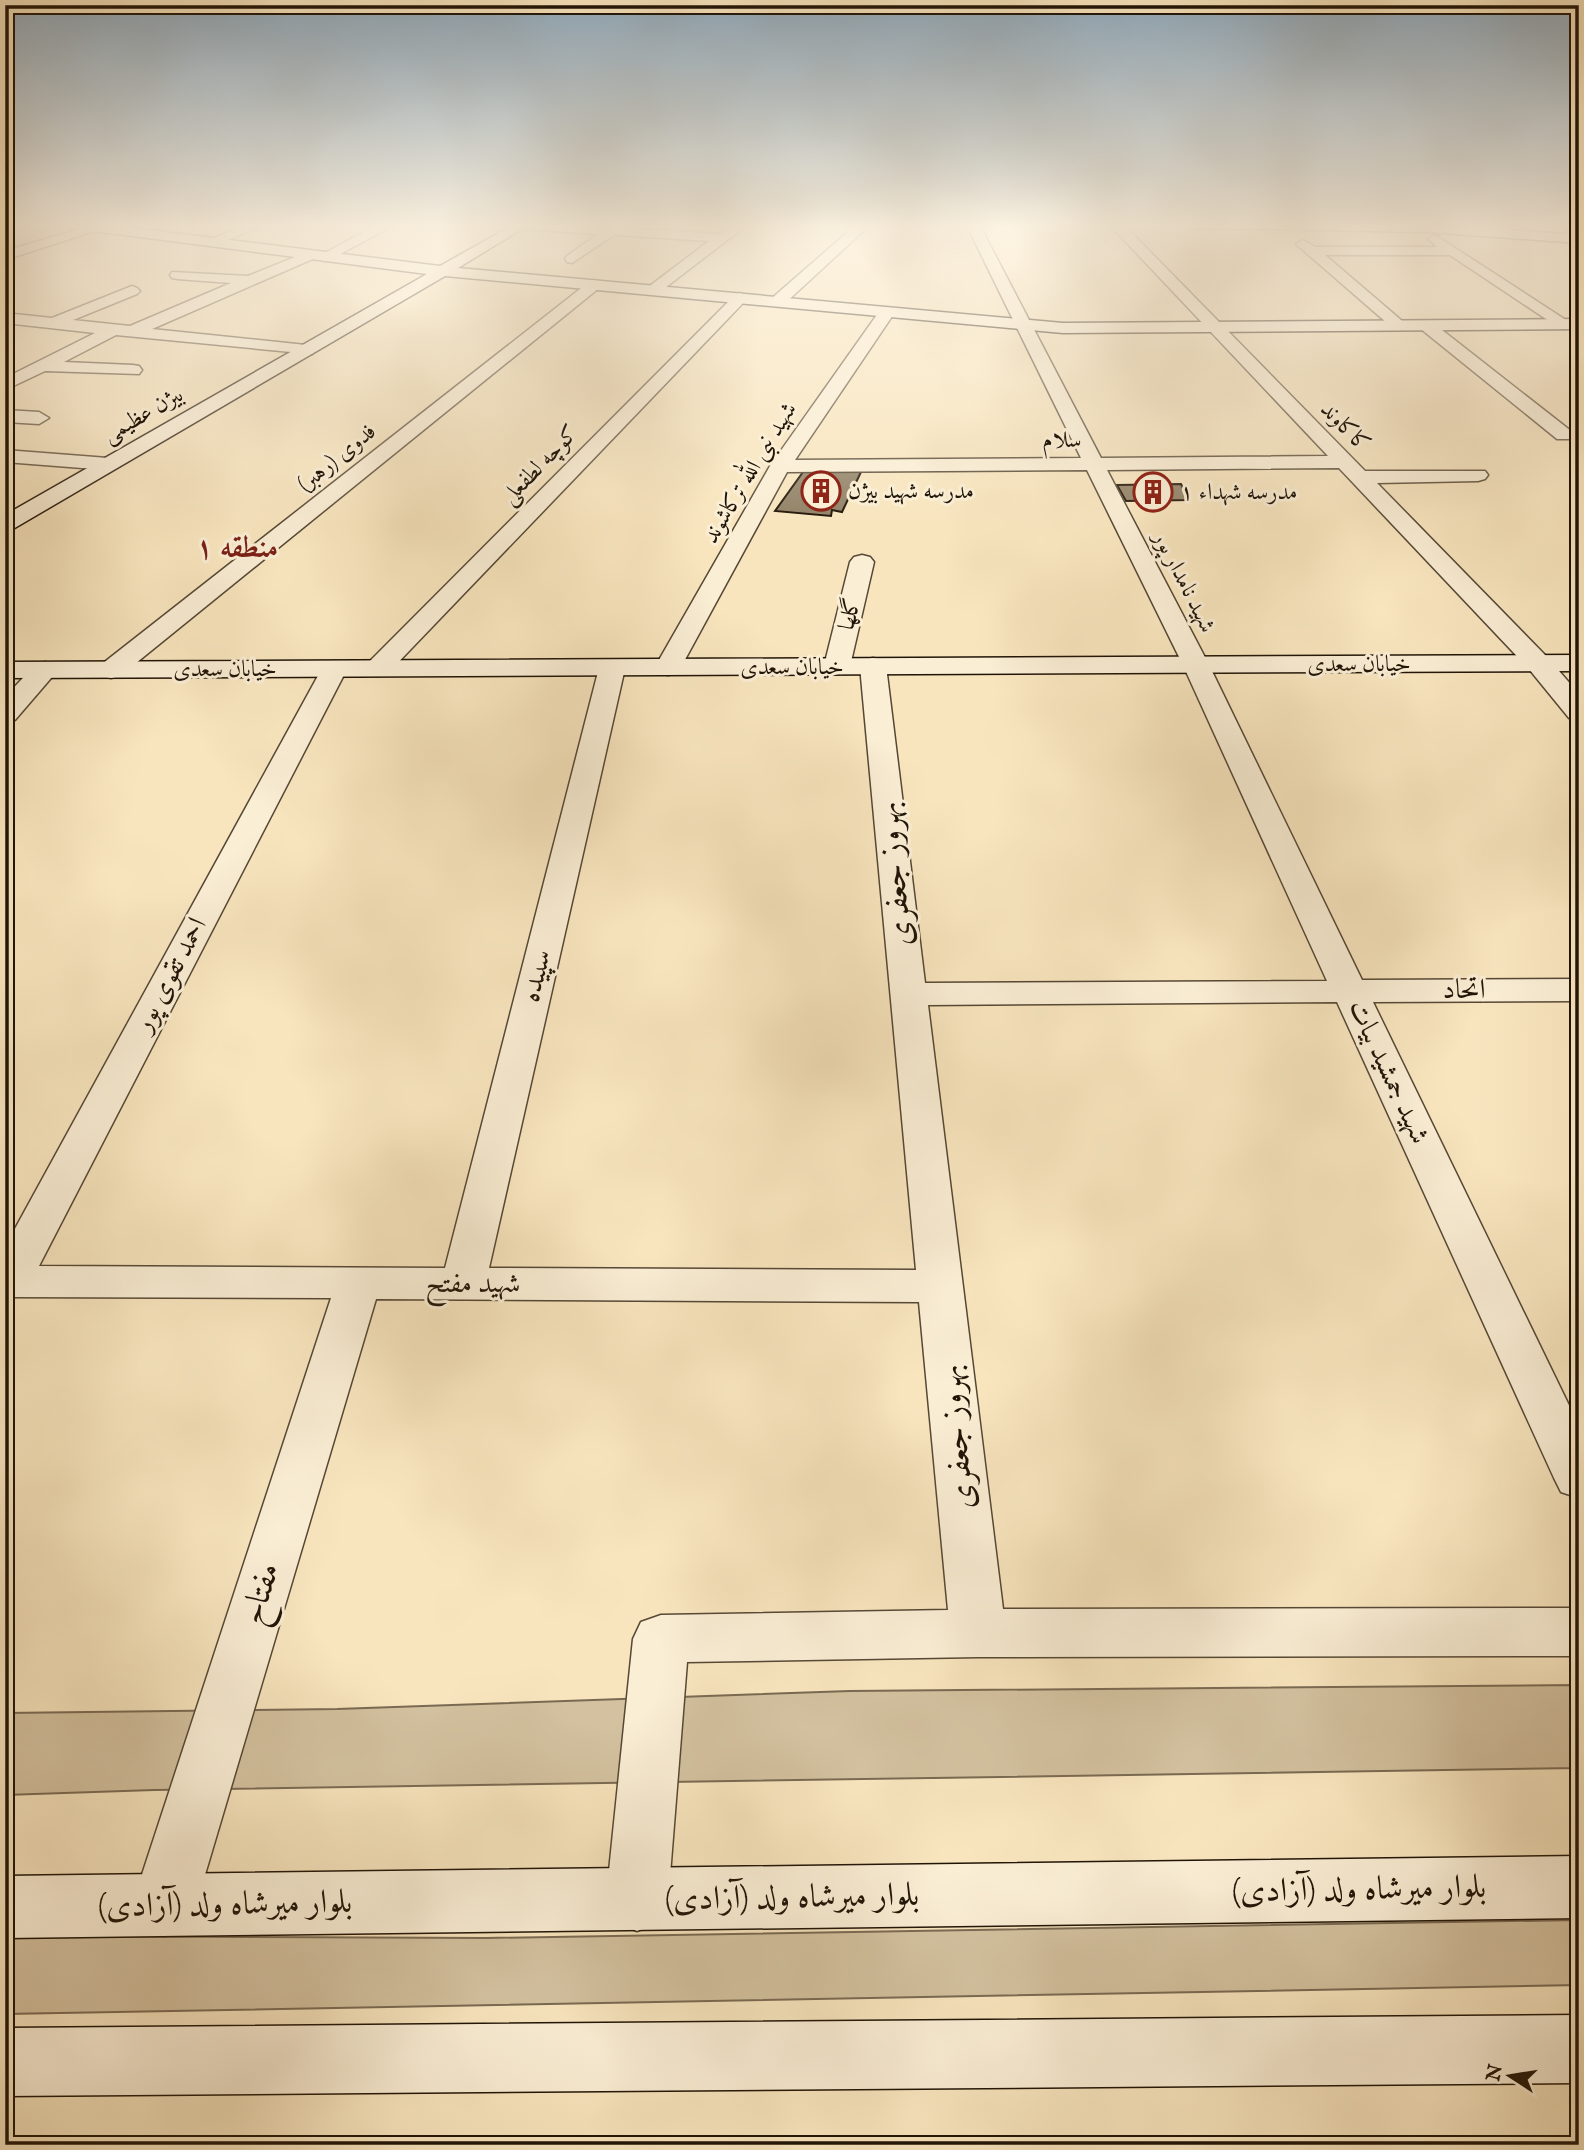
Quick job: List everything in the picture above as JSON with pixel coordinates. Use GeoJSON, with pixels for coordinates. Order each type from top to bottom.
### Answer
{"type":"FeatureCollection","features":[{"type":"Feature","properties":{"kind":"street"},"geometry":{"type":"LineString","coordinates":[[65,324],[306,350]]}},
{"type":"Feature","properties":{"kind":"street"},"geometry":{"type":"LineString","coordinates":[[6,385],[138,324]]}},
{"type":"Feature","properties":{"kind":"street","name":"بیژن عظیمی"},"geometry":{"type":"LineString","coordinates":[[5,524],[350,324]]}},
{"type":"Feature","properties":{"kind":"street","name":"فدوی (رهبر)"},"geometry":{"type":"LineString","coordinates":[[111,670],[545,324]]}},
{"type":"Feature","properties":{"kind":"street","name":"کوچه لطفعلی"},"geometry":{"type":"LineString","coordinates":[[378,668],[715,324]]}},
{"type":"Feature","properties":{"kind":"street","name":"شهید نبی الله ترکاشوند"},"geometry":{"type":"LineString","coordinates":[[668,667],[780,466],[878,324]]}},
{"type":"Feature","properties":{"kind":"street","name":"شهید نامدار پور"},"geometry":{"type":"LineString","coordinates":[[1023,324],[1196,665]]}},
{"type":"Feature","properties":{"kind":"street"},"geometry":{"type":"LineString","coordinates":[[1027,324],[1098,330],[1547,324]]}},
{"type":"Feature","properties":{"kind":"street","name":"کاکاوند"},"geometry":{"type":"LineString","coordinates":[[1212,324],[1538,663],[1579,712]]}},
{"type":"Feature","properties":{"kind":"street"},"geometry":{"type":"LineString","coordinates":[[1427,326],[1564,435]]}},
{"type":"Feature","properties":{"kind":"street"},"geometry":{"type":"LineString","coordinates":[[43,366],[133,370]]}},
{"type":"Feature","properties":{"kind":"street"},"geometry":{"type":"LineString","coordinates":[[6,385],[30,392]]}},
{"type":"Feature","properties":{"kind":"street"},"geometry":{"type":"LineString","coordinates":[[5,416],[39,418]]}},
{"type":"Feature","properties":{"kind":"street"},"geometry":{"type":"LineString","coordinates":[[5,456],[108,464]]}},
{"type":"Feature","properties":{"kind":"street","name":"سلام"},"geometry":{"type":"LineString","coordinates":[[780,466],[1094,464],[1478,475]]}},
{"type":"Feature","properties":{"kind":"street","name":"گلها"},"geometry":{"type":"LineString","coordinates":[[855,666],[862,562]]}},
{"type":"Feature","properties":{"kind":"street","name":"خیابان سعدی"},"geometry":{"type":"LineString","coordinates":[[5,670],[1579,663]]}},
{"type":"Feature","properties":{"kind":"street","name":"شهید جمشید بیات"},"geometry":{"type":"LineString","coordinates":[[1196,665],[1579,1478]]}},
{"type":"Feature","properties":{"kind":"street","name":"بهروز جعفری"},"geometry":{"type":"LineString","coordinates":[[855,666],[908,993],[978,1633]]}},
{"type":"Feature","properties":{"kind":"street","name":"سپیده"},"geometry":{"type":"LineString","coordinates":[[463,1283],[611,668]]}},
{"type":"Feature","properties":{"kind":"street","name":"احمد تقوی پور"},"geometry":{"type":"LineString","coordinates":[[7,1281],[334,669]]}},
{"type":"Feature","properties":{"kind":"street"},"geometry":{"type":"LineString","coordinates":[[5,714],[45,670]]}},
{"type":"Feature","properties":{"kind":"street","name":"اتحاد"},"geometry":{"type":"LineString","coordinates":[[908,993],[1579,990]]}},
{"type":"Feature","properties":{"kind":"street","name":"شهید مفتح"},"geometry":{"type":"LineString","coordinates":[[7,1281],[940,1286]]}},
{"type":"Feature","properties":{"kind":"street","name":"مفتاح"},"geometry":{"type":"LineString","coordinates":[[164,1905],[358,1283]]}},
{"type":"Feature","properties":{"kind":"street"},"geometry":{"type":"LineString","coordinates":[[637,1900],[661,1639],[978,1633],[1579,1632]]}},
{"type":"Feature","properties":{"kind":"street","name":"بلوار میرشاه ولد (آزادی)"},"geometry":{"type":"LineString","coordinates":[[5,1907],[1579,1887]]}},
{"type":"Feature","properties":{"kind":"street"},"geometry":{"type":"LineString","coordinates":[[5,2062],[1579,2049]]}},
{"type":"Feature","properties":{"kind":"shaded area"},"geometry":{"type":"Polygon","coordinates":[[[1579,1685],[1579,1768],[154,1790],[5,1795],[5,1713],[337,1709],[850,1691],[1579,1685]]]}},
{"type":"Feature","properties":{"kind":"shaded area"},"geometry":{"type":"Polygon","coordinates":[[[1579,1920],[1579,1985],[5,2014],[5,1936],[486,1938],[1579,1920]]]}},
{"type":"Feature","properties":{"kind":"building","name":"مدرسه شهید بیژن"},"geometry":{"type":"Polygon","coordinates":[[[803,472],[861,472],[842,512],[832,510],[831,516],[775,511],[803,472]]]}},
{"type":"Feature","properties":{"kind":"building","name":"مدرسه شهداء ۱"},"geometry":{"type":"Polygon","coordinates":[[[1181,484],[1189,500],[1126,501],[1117,485],[1181,484]]]}},
{"type":"Feature","properties":{"kind":"place","name":"مدرسه شهید بیژن"},"geometry":{"type":"Point","coordinates":[821,491]}},
{"type":"Feature","properties":{"kind":"place","name":"مدرسه شهداء ۱"},"geometry":{"type":"Point","coordinates":[1153,492]}},
{"type":"Feature","properties":{"kind":"district","name":"منطقه ۱"},"geometry":{"type":"Point","coordinates":[237,549]}}]}
